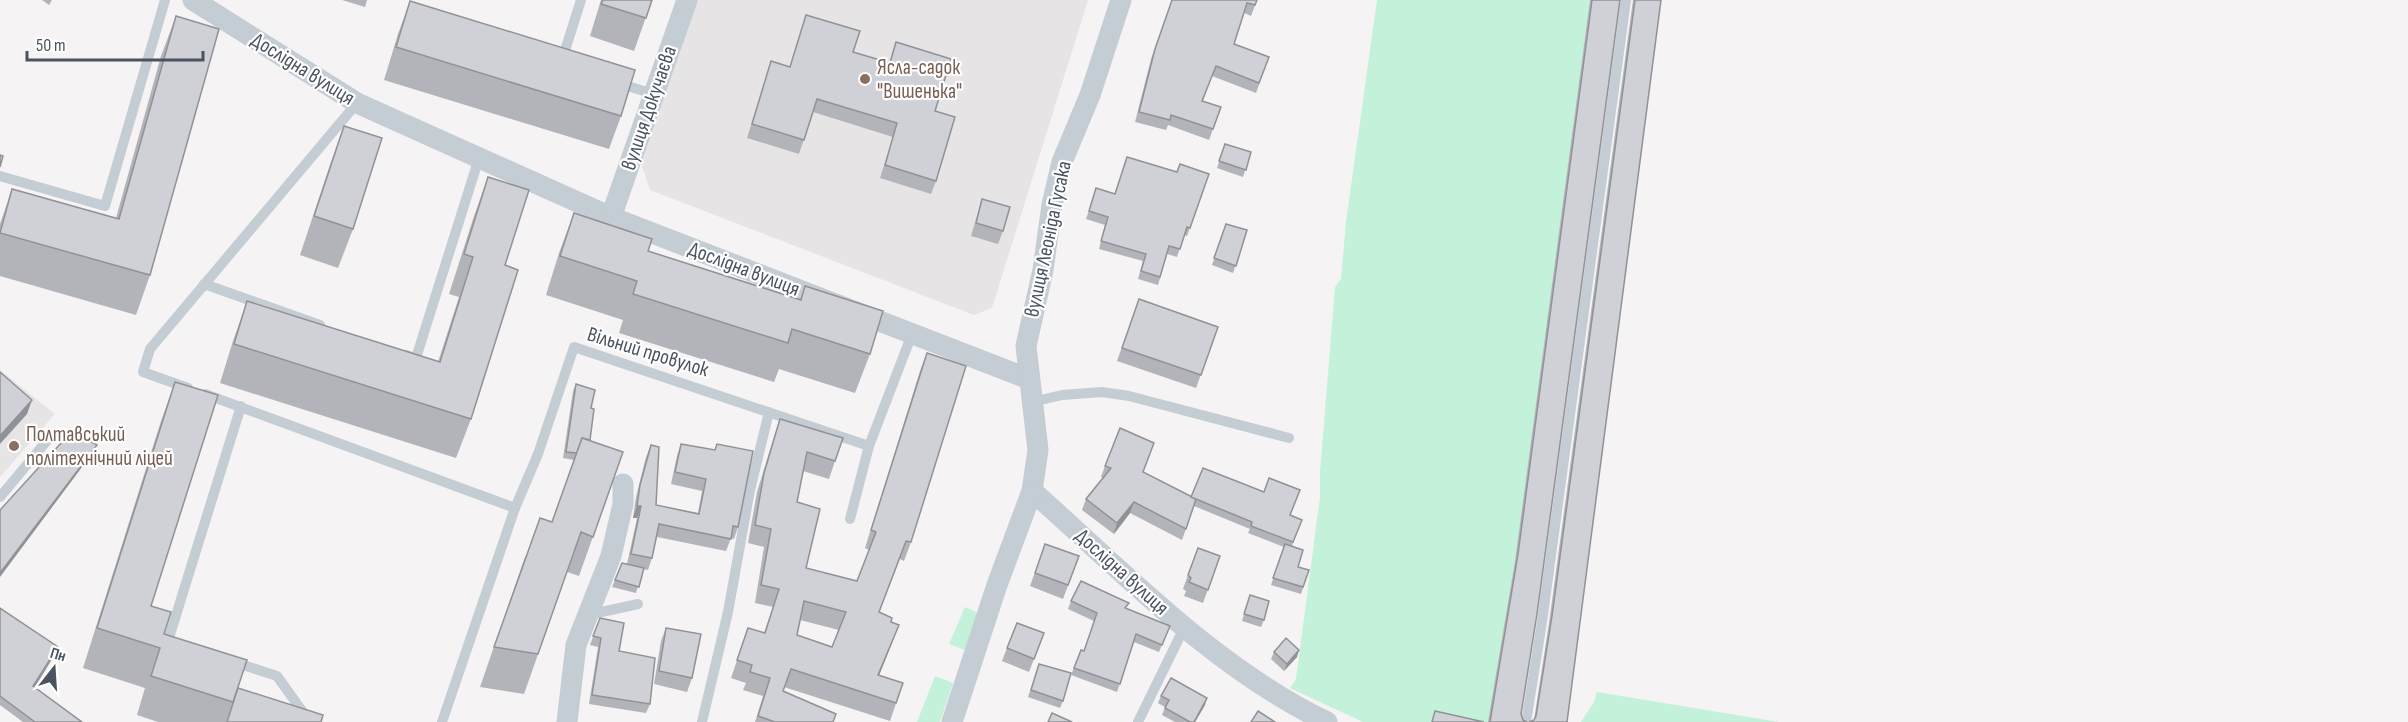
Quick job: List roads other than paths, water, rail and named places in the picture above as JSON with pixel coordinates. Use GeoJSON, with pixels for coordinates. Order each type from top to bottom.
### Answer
{"type":"FeatureCollection","features":[{"type":"Feature","properties":{"kind":"street","name":"Дослідна вулиця"},"geometry":{"type":"LineString","coordinates":[[193,0],[357,103],[611,217],[1029,379]]}},
{"type":"Feature","properties":{"kind":"street","name":"вулиця Докучаєва"},"geometry":{"type":"LineString","coordinates":[[611,217],[687,0]]}},
{"type":"Feature","properties":{"kind":"street","name":"вулиця Леоніда Гусака"},"geometry":{"type":"LineString","coordinates":[[1029,379],[1026,346],[1043,270],[1052,205],[1062,162],[1090,95],[1121,0]]}},
{"type":"Feature","properties":{"kind":"street"},"geometry":{"type":"LineString","coordinates":[[952,722],[997,585],[1032,491],[1038,450],[1029,379]]}},
{"type":"Feature","properties":{"kind":"street"},"geometry":{"type":"LineString","coordinates":[[567,722],[576,645],[586,615],[603,579],[614,544],[623,504],[622,484]]}},
{"type":"Feature","properties":{"kind":"street","name":"Дослідна вулиця"},"geometry":{"type":"LineString","coordinates":[[1032,491],[1184,628],[1239,671],[1294,706],[1327,722]]}},
{"type":"Feature","properties":{"kind":"lane"},"geometry":{"type":"LineString","coordinates":[[0,176],[105,206],[165,0]]}},
{"type":"Feature","properties":{"kind":"lane"},"geometry":{"type":"LineString","coordinates":[[560,65],[581,0]]}},
{"type":"Feature","properties":{"kind":"lane"},"geometry":{"type":"LineString","coordinates":[[1526,722],[1626,0]]}},
{"type":"Feature","properties":{"kind":"lane"},"geometry":{"type":"LineString","coordinates":[[602,78],[654,94]]}},
{"type":"Feature","properties":{"kind":"lane"},"geometry":{"type":"LineString","coordinates":[[357,103],[150,349],[143,372],[515,508],[442,722]]}},
{"type":"Feature","properties":{"kind":"lane"},"geometry":{"type":"LineString","coordinates":[[394,351],[416,358],[479,158]]}},
{"type":"Feature","properties":{"kind":"lane"},"geometry":{"type":"LineString","coordinates":[[204,284],[327,327]]}},
{"type":"Feature","properties":{"kind":"lane"},"geometry":{"type":"LineString","coordinates":[[850,519],[869,446],[912,334]]}},
{"type":"Feature","properties":{"kind":"lane","name":"Вільний провулок"},"geometry":{"type":"LineString","coordinates":[[515,508],[538,454],[574,346],[869,446]]}},
{"type":"Feature","properties":{"kind":"lane"},"geometry":{"type":"LineString","coordinates":[[1032,402],[1062,395],[1102,392],[1129,396],[1288,438]]}},
{"type":"Feature","properties":{"kind":"lane"},"geometry":{"type":"LineString","coordinates":[[190,648],[168,641],[241,406]]}},
{"type":"Feature","properties":{"kind":"lane"},"geometry":{"type":"LineString","coordinates":[[702,722],[728,612],[750,490],[769,412]]}},
{"type":"Feature","properties":{"kind":"lane"},"geometry":{"type":"LineString","coordinates":[[0,497],[50,437]]}},
{"type":"Feature","properties":{"kind":"lane"},"geometry":{"type":"LineString","coordinates":[[586,615],[638,604]]}},
{"type":"Feature","properties":{"kind":"lane"},"geometry":{"type":"LineString","coordinates":[[1138,722],[1184,628]]}},
{"type":"Feature","properties":{"kind":"lane"},"geometry":{"type":"LineString","coordinates":[[223,658],[278,676],[310,722]]}},
{"type":"Feature","properties":{"kind":"place","name":"Ясла-садок \"Вишенька\""},"geometry":{"type":"Point","coordinates":[865,79]}},
{"type":"Feature","properties":{"kind":"place","name":"Полтавський політехнічний ліцей"},"geometry":{"type":"Point","coordinates":[14,446]}}]}
